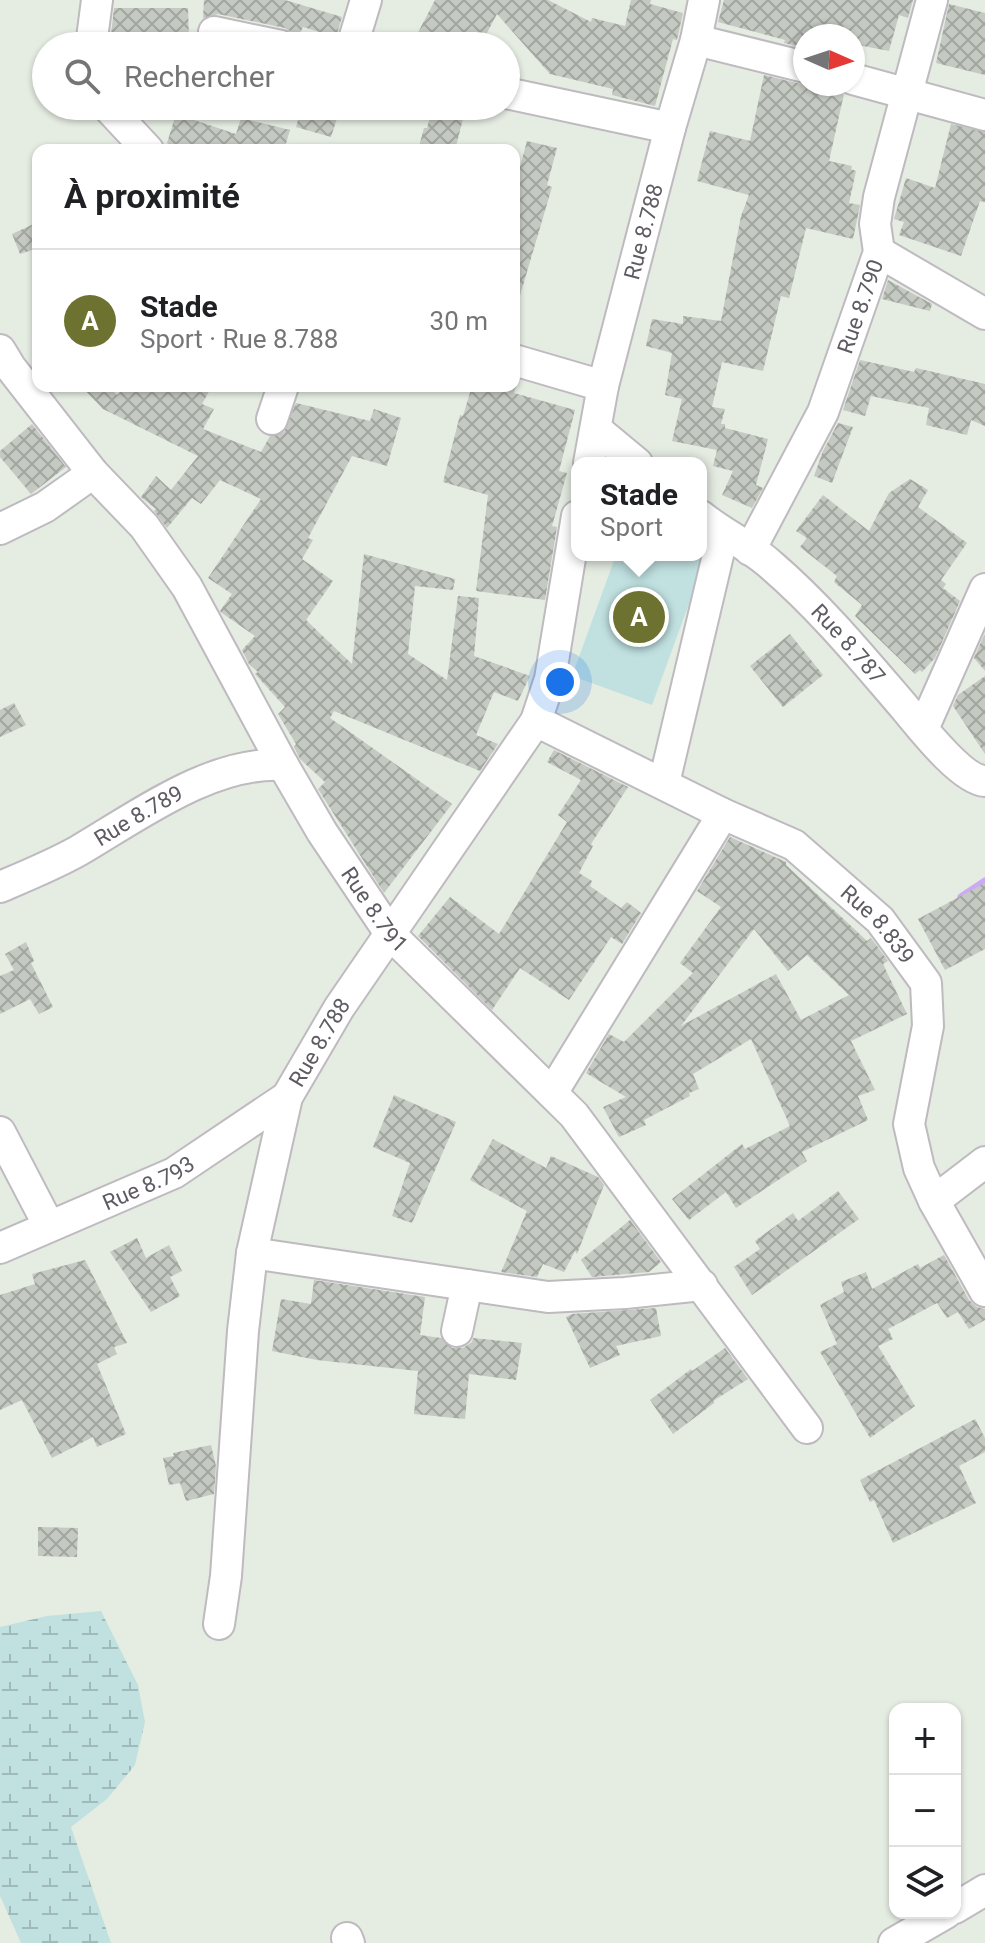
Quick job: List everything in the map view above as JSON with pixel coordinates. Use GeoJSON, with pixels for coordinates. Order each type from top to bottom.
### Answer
{"type":"FeatureCollection","features":[{"type":"Feature","properties":{"kind":"street"},"geometry":{"type":"LineString","coordinates":[[93,32],[97,0]]}},
{"type":"Feature","properties":{"kind":"street"},"geometry":{"type":"LineString","coordinates":[[356,32],[366,0]]}},
{"type":"Feature","properties":{"kind":"street","name":"Rue 8.788"},"geometry":{"type":"LineString","coordinates":[[590,457],[603,386],[704,0]]}},
{"type":"Feature","properties":{"kind":"street","name":"Rue 8.790"},"geometry":{"type":"LineString","coordinates":[[750,550],[823,412],[879,252],[875,224],[879,197],[932,0]]}},
{"type":"Feature","properties":{"kind":"street"},"geometry":{"type":"LineString","coordinates":[[696,40],[793,64]]}},
{"type":"Feature","properties":{"kind":"street"},"geometry":{"type":"LineString","coordinates":[[865,82],[985,115]]}},
{"type":"Feature","properties":{"kind":"street"},"geometry":{"type":"LineString","coordinates":[[520,96],[670,128]]}},
{"type":"Feature","properties":{"kind":"street"},"geometry":{"type":"LineString","coordinates":[[120,120],[142,144]]}},
{"type":"Feature","properties":{"kind":"street"},"geometry":{"type":"LineString","coordinates":[[879,252],[985,314]]}},
{"type":"Feature","properties":{"kind":"street","name":"Rue 8.791"},"geometry":{"type":"LineString","coordinates":[[0,350],[93,473],[144,526],[187,587],[322,832],[391,935],[574,1115],[807,1428]]}},
{"type":"Feature","properties":{"kind":"street"},"geometry":{"type":"LineString","coordinates":[[520,362],[603,386]]}},
{"type":"Feature","properties":{"kind":"street"},"geometry":{"type":"LineString","coordinates":[[272,419],[281,392]]}},
{"type":"Feature","properties":{"kind":"street"},"geometry":{"type":"LineString","coordinates":[[596,429],[630,457]]}},
{"type":"Feature","properties":{"kind":"street"},"geometry":{"type":"LineString","coordinates":[[0,529],[45,507],[93,473]]}},
{"type":"Feature","properties":{"kind":"street"},"geometry":{"type":"LineString","coordinates":[[707,552],[712,525]]}},
{"type":"Feature","properties":{"kind":"street","name":"Rue 8.787"},"geometry":{"type":"LineString","coordinates":[[712,525],[769,562],[821,611],[923,729],[969,776],[985,781]]}},
{"type":"Feature","properties":{"kind":"street","name":"Rue 8.788"},"geometry":{"type":"LineString","coordinates":[[219,1624],[226,1576],[243,1331],[252,1253],[287,1097],[339,1008],[536,721],[550,679],[571,552]]}},
{"type":"Feature","properties":{"kind":"street"},"geometry":{"type":"LineString","coordinates":[[664,783],[705,561]]}},
{"type":"Feature","properties":{"kind":"street"},"geometry":{"type":"LineString","coordinates":[[923,729],[985,589]]}},
{"type":"Feature","properties":{"kind":"street","name":"Rue 8.839"},"geometry":{"type":"LineString","coordinates":[[536,721],[723,814],[794,845],[880,920],[926,983],[928,1026],[909,1124],[919,1168],[985,1291]]}},
{"type":"Feature","properties":{"kind":"street","name":"Rue 8.789"},"geometry":{"type":"LineString","coordinates":[[0,887],[73,854],[204,779],[244,768],[283,765]]}},
{"type":"Feature","properties":{"kind":"street"},"geometry":{"type":"LineString","coordinates":[[552,1093],[723,814]]}},
{"type":"Feature","properties":{"kind":"street","name":"Rue 8.793"},"geometry":{"type":"LineString","coordinates":[[0,1248],[174,1173],[287,1097]]}},
{"type":"Feature","properties":{"kind":"street"},"geometry":{"type":"LineString","coordinates":[[0,1132],[49,1226]]}},
{"type":"Feature","properties":{"kind":"street"},"geometry":{"type":"LineString","coordinates":[[934,1201],[985,1162]]}},
{"type":"Feature","properties":{"kind":"street"},"geometry":{"type":"LineString","coordinates":[[252,1253],[548,1297],[702,1285]]}},
{"type":"Feature","properties":{"kind":"street"},"geometry":{"type":"LineString","coordinates":[[457,1331],[467,1285]]}},
{"type":"Feature","properties":{"kind":"street"},"geometry":{"type":"LineString","coordinates":[[961,1904],[985,1890]]}},
{"type":"Feature","properties":{"kind":"street"},"geometry":{"type":"LineString","coordinates":[[894,1943],[936,1919]]}},
{"type":"Feature","properties":{"kind":"green space"},"geometry":{"type":"Polygon","coordinates":[[[614,561],[705,561],[652,705],[572,676],[614,561]]]}},
{"type":"Feature","properties":{"kind":"green space"},"geometry":{"type":"Polygon","coordinates":[[[101,1611],[138,1685],[145,1722],[135,1765],[107,1799],[71,1827],[111,1943],[21,1943],[0,1896],[0,1627],[47,1616],[101,1611]]]}},
{"type":"Feature","properties":{"kind":"building"},"geometry":{"type":"Polygon","coordinates":[[[204,0],[285,0],[342,17],[338,32],[320,32],[303,27],[300,32],[291,32],[218,14],[203,18],[204,0]]]}},
{"type":"Feature","properties":{"kind":"building"},"geometry":{"type":"Polygon","coordinates":[[[435,0],[548,0],[591,22],[592,18],[625,26],[631,0],[651,0],[650,4],[683,13],[655,106],[612,95],[613,89],[550,74],[520,40],[520,32],[513,32],[497,14],[487,32],[418,32],[435,0]]]}},
{"type":"Feature","properties":{"kind":"building"},"geometry":{"type":"Polygon","coordinates":[[[724,0],[913,0],[908,18],[899,15],[889,51],[865,46],[865,24],[793,24],[793,45],[784,43],[785,40],[718,22],[724,0]]]}},
{"type":"Feature","properties":{"kind":"building"},"geometry":{"type":"Polygon","coordinates":[[[949,4],[985,13],[985,75],[936,63],[949,4]]]}},
{"type":"Feature","properties":{"kind":"building"},"geometry":{"type":"Polygon","coordinates":[[[114,8],[188,8],[189,32],[111,32],[114,8]]]}},
{"type":"Feature","properties":{"kind":"building"},"geometry":{"type":"Polygon","coordinates":[[[764,75],[793,82],[793,96],[844,96],[829,161],[852,166],[851,169],[856,171],[849,203],[860,205],[853,239],[806,228],[789,298],[781,296],[763,371],[722,362],[712,407],[725,409],[721,424],[725,424],[725,428],[768,439],[756,485],[763,488],[752,508],[722,495],[733,471],[713,466],[717,450],[672,441],[682,399],[665,395],[672,353],[646,346],[652,319],[683,324],[683,316],[721,321],[741,216],[749,195],[697,181],[710,131],[750,141],[764,75]]]}},
{"type":"Feature","properties":{"kind":"building"},"geometry":{"type":"Polygon","coordinates":[[[174,120],[194,120],[236,134],[240,120],[290,130],[286,144],[167,143],[174,120]]]}},
{"type":"Feature","properties":{"kind":"building"},"geometry":{"type":"Polygon","coordinates":[[[298,120],[336,120],[331,137],[296,127],[298,120]]]}},
{"type":"Feature","properties":{"kind":"building"},"geometry":{"type":"Polygon","coordinates":[[[429,120],[463,120],[457,144],[420,144],[424,128],[427,128],[429,120]]]}},
{"type":"Feature","properties":{"kind":"building"},"geometry":{"type":"Polygon","coordinates":[[[951,124],[985,132],[985,202],[980,201],[961,256],[899,235],[904,222],[894,219],[906,178],[935,188],[951,124]]]}},
{"type":"Feature","properties":{"kind":"building"},"geometry":{"type":"Polygon","coordinates":[[[527,141],[557,148],[547,185],[552,187],[520,296],[520,167],[527,141]]]}},
{"type":"Feature","properties":{"kind":"building"},"geometry":{"type":"Polygon","coordinates":[[[32,225],[32,250],[20,254],[12,234],[32,225]]]}},
{"type":"Feature","properties":{"kind":"building"},"geometry":{"type":"Polygon","coordinates":[[[888,280],[932,304],[930,311],[882,299],[888,280]]]}},
{"type":"Feature","properties":{"kind":"building"},"geometry":{"type":"Polygon","coordinates":[[[860,360],[914,372],[916,368],[985,384],[985,426],[971,420],[967,435],[926,425],[929,408],[871,396],[865,416],[843,410],[860,360]]]}},
{"type":"Feature","properties":{"kind":"building"},"geometry":{"type":"Polygon","coordinates":[[[87,392],[114,392],[117,395],[120,392],[209,392],[202,404],[214,409],[203,429],[261,452],[270,436],[284,432],[296,403],[370,421],[374,409],[401,418],[387,466],[352,456],[308,538],[313,540],[302,559],[333,581],[306,620],[352,664],[364,554],[455,579],[453,590],[415,586],[408,654],[447,680],[458,596],[479,598],[474,656],[530,676],[518,701],[494,692],[476,735],[498,744],[480,771],[334,711],[330,718],[452,804],[384,893],[318,789],[325,782],[300,759],[294,747],[296,744],[278,714],[285,707],[249,664],[242,650],[255,636],[220,611],[232,594],[208,578],[261,499],[220,480],[201,504],[192,498],[167,528],[154,511],[156,509],[141,497],[156,476],[171,490],[198,456],[103,409],[87,392]]]}},
{"type":"Feature","properties":{"kind":"building"},"geometry":{"type":"Polygon","coordinates":[[[470,392],[514,392],[575,410],[559,471],[567,473],[552,526],[557,527],[545,600],[476,591],[488,495],[443,482],[460,415],[463,416],[470,392]]]}},
{"type":"Feature","properties":{"kind":"building"},"geometry":{"type":"Polygon","coordinates":[[[838,423],[853,427],[832,483],[814,476],[838,423]]]}},
{"type":"Feature","properties":{"kind":"building"},"geometry":{"type":"Polygon","coordinates":[[[32,424],[66,467],[31,494],[0,457],[0,451],[32,424]]]}},
{"type":"Feature","properties":{"kind":"building"},"geometry":{"type":"Polygon","coordinates":[[[910,479],[928,490],[918,507],[967,543],[941,580],[946,584],[943,588],[960,601],[935,658],[922,672],[920,670],[915,674],[855,616],[862,605],[834,582],[837,576],[800,547],[807,538],[796,531],[823,495],[869,531],[889,493],[910,479]]]}},
{"type":"Feature","properties":{"kind":"building"},"geometry":{"type":"Polygon","coordinates":[[[790,634],[823,675],[783,707],[750,666],[790,634]]]}},
{"type":"Feature","properties":{"kind":"building"},"geometry":{"type":"Polygon","coordinates":[[[985,635],[985,671],[974,658],[985,635]]]}},
{"type":"Feature","properties":{"kind":"building"},"geometry":{"type":"Polygon","coordinates":[[[985,676],[985,754],[953,706],[958,695],[985,676]]]}},
{"type":"Feature","properties":{"kind":"building"},"geometry":{"type":"Polygon","coordinates":[[[14,703],[26,725],[0,737],[0,710],[14,703]]]}},
{"type":"Feature","properties":{"kind":"building"},"geometry":{"type":"Polygon","coordinates":[[[554,750],[628,787],[591,844],[593,846],[579,873],[592,881],[590,886],[621,908],[627,902],[641,913],[622,944],[611,937],[569,1000],[520,968],[492,1010],[418,936],[450,897],[499,934],[567,822],[558,815],[581,780],[547,762],[554,750]]]}},
{"type":"Feature","properties":{"kind":"building"},"geometry":{"type":"Polygon","coordinates":[[[730,837],[786,862],[867,941],[871,938],[888,961],[883,964],[907,1014],[851,1041],[875,1090],[858,1096],[868,1120],[802,1152],[807,1161],[736,1208],[726,1192],[689,1220],[672,1199],[742,1144],[745,1149],[790,1126],[751,1039],[693,1074],[699,1089],[689,1093],[690,1096],[644,1120],[646,1125],[619,1137],[603,1107],[626,1097],[586,1073],[609,1034],[624,1042],[693,973],[680,963],[721,907],[697,891],[730,837]],[[754,929],[681,1026],[776,974],[801,1020],[849,995],[807,955],[788,971],[754,929]]]}},
{"type":"Feature","properties":{"kind":"building"},"geometry":{"type":"Polygon","coordinates":[[[985,883],[985,949],[945,970],[918,919],[985,883]]]}},
{"type":"Feature","properties":{"kind":"building"},"geometry":{"type":"Polygon","coordinates":[[[26,942],[34,961],[31,963],[53,1007],[39,1014],[30,999],[0,1014],[0,976],[14,970],[5,954],[26,942]]]}},
{"type":"Feature","properties":{"kind":"building"},"geometry":{"type":"Polygon","coordinates":[[[394,1095],[456,1122],[412,1223],[392,1216],[410,1163],[373,1147],[394,1095]]]}},
{"type":"Feature","properties":{"kind":"building"},"geometry":{"type":"Polygon","coordinates":[[[493,1139],[546,1168],[551,1156],[598,1177],[604,1185],[577,1254],[575,1251],[564,1272],[543,1264],[537,1277],[501,1272],[527,1211],[470,1180],[493,1139]]]}},
{"type":"Feature","properties":{"kind":"building"},"geometry":{"type":"Polygon","coordinates":[[[838,1191],[859,1219],[752,1295],[734,1267],[760,1249],[755,1241],[793,1213],[798,1221],[838,1191]]]}},
{"type":"Feature","properties":{"kind":"building"},"geometry":{"type":"Polygon","coordinates":[[[630,1220],[661,1262],[649,1272],[592,1277],[581,1260],[630,1220]]]}},
{"type":"Feature","properties":{"kind":"building"},"geometry":{"type":"Polygon","coordinates":[[[137,1238],[146,1258],[169,1245],[182,1271],[170,1277],[180,1296],[151,1312],[110,1252],[137,1238]]]}},
{"type":"Feature","properties":{"kind":"building"},"geometry":{"type":"Polygon","coordinates":[[[944,1255],[969,1300],[985,1309],[985,1320],[969,1329],[958,1312],[947,1318],[937,1303],[888,1329],[893,1339],[878,1346],[915,1406],[870,1438],[820,1352],[837,1344],[820,1305],[844,1292],[841,1282],[866,1272],[872,1289],[918,1264],[920,1268],[944,1255]]]}},
{"type":"Feature","properties":{"kind":"building"},"geometry":{"type":"Polygon","coordinates":[[[85,1260],[127,1343],[114,1347],[117,1354],[97,1364],[126,1434],[97,1447],[93,1437],[52,1458],[22,1400],[0,1410],[0,1295],[35,1284],[32,1274],[85,1260]]]}},
{"type":"Feature","properties":{"kind":"building"},"geometry":{"type":"Polygon","coordinates":[[[314,1280],[425,1297],[420,1335],[441,1338],[452,1348],[463,1348],[473,1338],[522,1343],[516,1380],[469,1374],[465,1419],[414,1414],[418,1371],[317,1360],[272,1351],[281,1299],[311,1304],[314,1280]]]}},
{"type":"Feature","properties":{"kind":"building"},"geometry":{"type":"Polygon","coordinates":[[[656,1308],[661,1336],[616,1346],[620,1355],[590,1368],[566,1317],[572,1314],[656,1308]]]}},
{"type":"Feature","properties":{"kind":"building"},"geometry":{"type":"Polygon","coordinates":[[[725,1348],[748,1379],[713,1401],[673,1434],[650,1400],[725,1348]]]}},
{"type":"Feature","properties":{"kind":"building"},"geometry":{"type":"Polygon","coordinates":[[[975,1419],[985,1438],[985,1452],[959,1466],[976,1503],[893,1543],[874,1500],[870,1502],[860,1480],[975,1419]]]}},
{"type":"Feature","properties":{"kind":"building"},"geometry":{"type":"Polygon","coordinates":[[[211,1445],[216,1466],[214,1494],[186,1501],[180,1483],[169,1485],[163,1458],[211,1445]]]}},
{"type":"Feature","properties":{"kind":"building"},"geometry":{"type":"Polygon","coordinates":[[[38,1527],[78,1528],[77,1557],[38,1556],[38,1527]]]}},
{"type":"Feature","properties":{"kind":"waterway"},"geometry":{"type":"LineString","coordinates":[[961,897],[985,881]]}},
{"type":"Feature","properties":{"kind":"place","name":"Stade"},"geometry":{"type":"Point","coordinates":[639,617]}}]}
